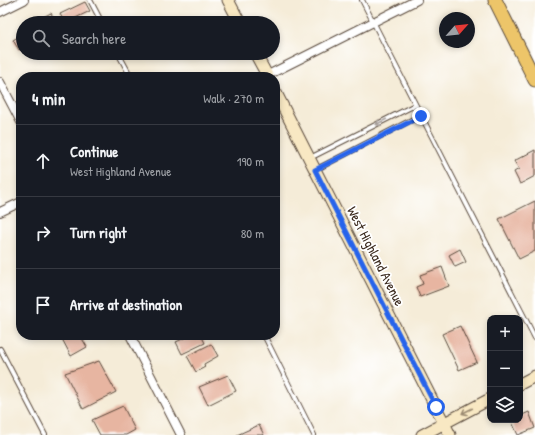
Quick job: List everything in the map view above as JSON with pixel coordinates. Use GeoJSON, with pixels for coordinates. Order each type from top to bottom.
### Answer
{"type":"FeatureCollection","features":[{"type":"Feature","properties":{"kind":"main road"},"geometry":{"type":"LineString","coordinates":[[495,0],[535,80]]}},
{"type":"Feature","properties":{"kind":"street"},"geometry":{"type":"LineString","coordinates":[[0,12],[24,0]]}},
{"type":"Feature","properties":{"kind":"street"},"geometry":{"type":"LineString","coordinates":[[228,0],[236,16]]}},
{"type":"Feature","properties":{"kind":"street"},"geometry":{"type":"LineString","coordinates":[[276,72],[416,0]]}},
{"type":"Feature","properties":{"kind":"street"},"geometry":{"type":"LineString","coordinates":[[258,60],[264,72]]}},
{"type":"Feature","properties":{"kind":"street"},"geometry":{"type":"LineString","coordinates":[[0,82],[16,112]]}},
{"type":"Feature","properties":{"kind":"street","name":"West Highland Avenue"},"geometry":{"type":"LineString","coordinates":[[280,101],[450,435]]}},
{"type":"Feature","properties":{"kind":"street"},"geometry":{"type":"LineString","coordinates":[[0,212],[16,204]]}},
{"type":"Feature","properties":{"kind":"street"},"geometry":{"type":"LineString","coordinates":[[133,340],[181,435]]}},
{"type":"Feature","properties":{"kind":"street"},"geometry":{"type":"LineString","coordinates":[[523,382],[535,376]]}},
{"type":"Feature","properties":{"kind":"street"},"geometry":{"type":"LineString","coordinates":[[422,435],[487,401]]}},
{"type":"Feature","properties":{"kind":"lane"},"geometry":{"type":"LineString","coordinates":[[90,0],[98,16]]}},
{"type":"Feature","properties":{"kind":"lane"},"geometry":{"type":"LineString","coordinates":[[362,0],[535,338]]}},
{"type":"Feature","properties":{"kind":"lane"},"geometry":{"type":"LineString","coordinates":[[122,60],[128,72]]}},
{"type":"Feature","properties":{"kind":"lane"},"geometry":{"type":"LineString","coordinates":[[309,158],[415,105]]}},
{"type":"Feature","properties":{"kind":"lane"},"geometry":{"type":"LineString","coordinates":[[315,170],[421,116]]}},
{"type":"Feature","properties":{"kind":"lane"},"geometry":{"type":"LineString","coordinates":[[266,340],[314,435]]}},
{"type":"Feature","properties":{"kind":"lane"},"geometry":{"type":"LineString","coordinates":[[0,349],[45,435]]}},
{"type":"Feature","properties":{"kind":"building"},"geometry":{"type":"Polygon","coordinates":[[[85,2],[90,11],[80,16],[61,16],[60,14],[85,2]]]}},
{"type":"Feature","properties":{"kind":"building"},"geometry":{"type":"Polygon","coordinates":[[[51,13],[52,16],[45,16],[51,13]]]}},
{"type":"Feature","properties":{"kind":"building"},"geometry":{"type":"Polygon","coordinates":[[[16,38],[16,45],[13,40],[16,38]]]}},
{"type":"Feature","properties":{"kind":"building"},"geometry":{"type":"Polygon","coordinates":[[[535,150],[535,176],[520,184],[514,172],[519,169],[514,161],[535,150]]]}},
{"type":"Feature","properties":{"kind":"building"},"geometry":{"type":"Polygon","coordinates":[[[535,201],[535,251],[519,259],[499,219],[535,201]]]}},
{"type":"Feature","properties":{"kind":"building"},"geometry":{"type":"Polygon","coordinates":[[[460,249],[466,262],[455,267],[449,255],[460,249]]]}},
{"type":"Feature","properties":{"kind":"building"},"geometry":{"type":"Polygon","coordinates":[[[442,267],[449,286],[420,297],[416,287],[423,284],[420,275],[442,267]]]}},
{"type":"Feature","properties":{"kind":"building"},"geometry":{"type":"Polygon","coordinates":[[[460,326],[477,362],[459,370],[442,334],[460,326]]]}},
{"type":"Feature","properties":{"kind":"building"},"geometry":{"type":"Polygon","coordinates":[[[63,340],[83,340],[87,347],[71,356],[63,340]]]}},
{"type":"Feature","properties":{"kind":"building"},"geometry":{"type":"Polygon","coordinates":[[[180,340],[204,340],[205,343],[182,354],[176,342],[180,340]]]}},
{"type":"Feature","properties":{"kind":"building"},"geometry":{"type":"Polygon","coordinates":[[[211,344],[218,356],[204,364],[205,367],[196,372],[187,356],[211,344]]]}},
{"type":"Feature","properties":{"kind":"building"},"geometry":{"type":"Polygon","coordinates":[[[99,361],[116,392],[83,409],[65,373],[99,361]]]}},
{"type":"Feature","properties":{"kind":"building"},"geometry":{"type":"Polygon","coordinates":[[[228,375],[236,391],[208,405],[199,387],[228,375]]]}},
{"type":"Feature","properties":{"kind":"building"},"geometry":{"type":"Polygon","coordinates":[[[123,406],[135,430],[126,435],[100,435],[92,420],[123,406]]]}},
{"type":"Feature","properties":{"kind":"building"},"geometry":{"type":"Polygon","coordinates":[[[529,412],[535,428],[518,435],[512,423],[523,423],[523,415],[529,412]]]}},
{"type":"Feature","properties":{"kind":"building"},"geometry":{"type":"Polygon","coordinates":[[[259,425],[264,435],[237,435],[259,425]]]}},
{"type":"Feature","properties":{"kind":"route"},"geometry":{"type":"LineString","coordinates":[[421,116],[315,170],[436,407]]}}]}
